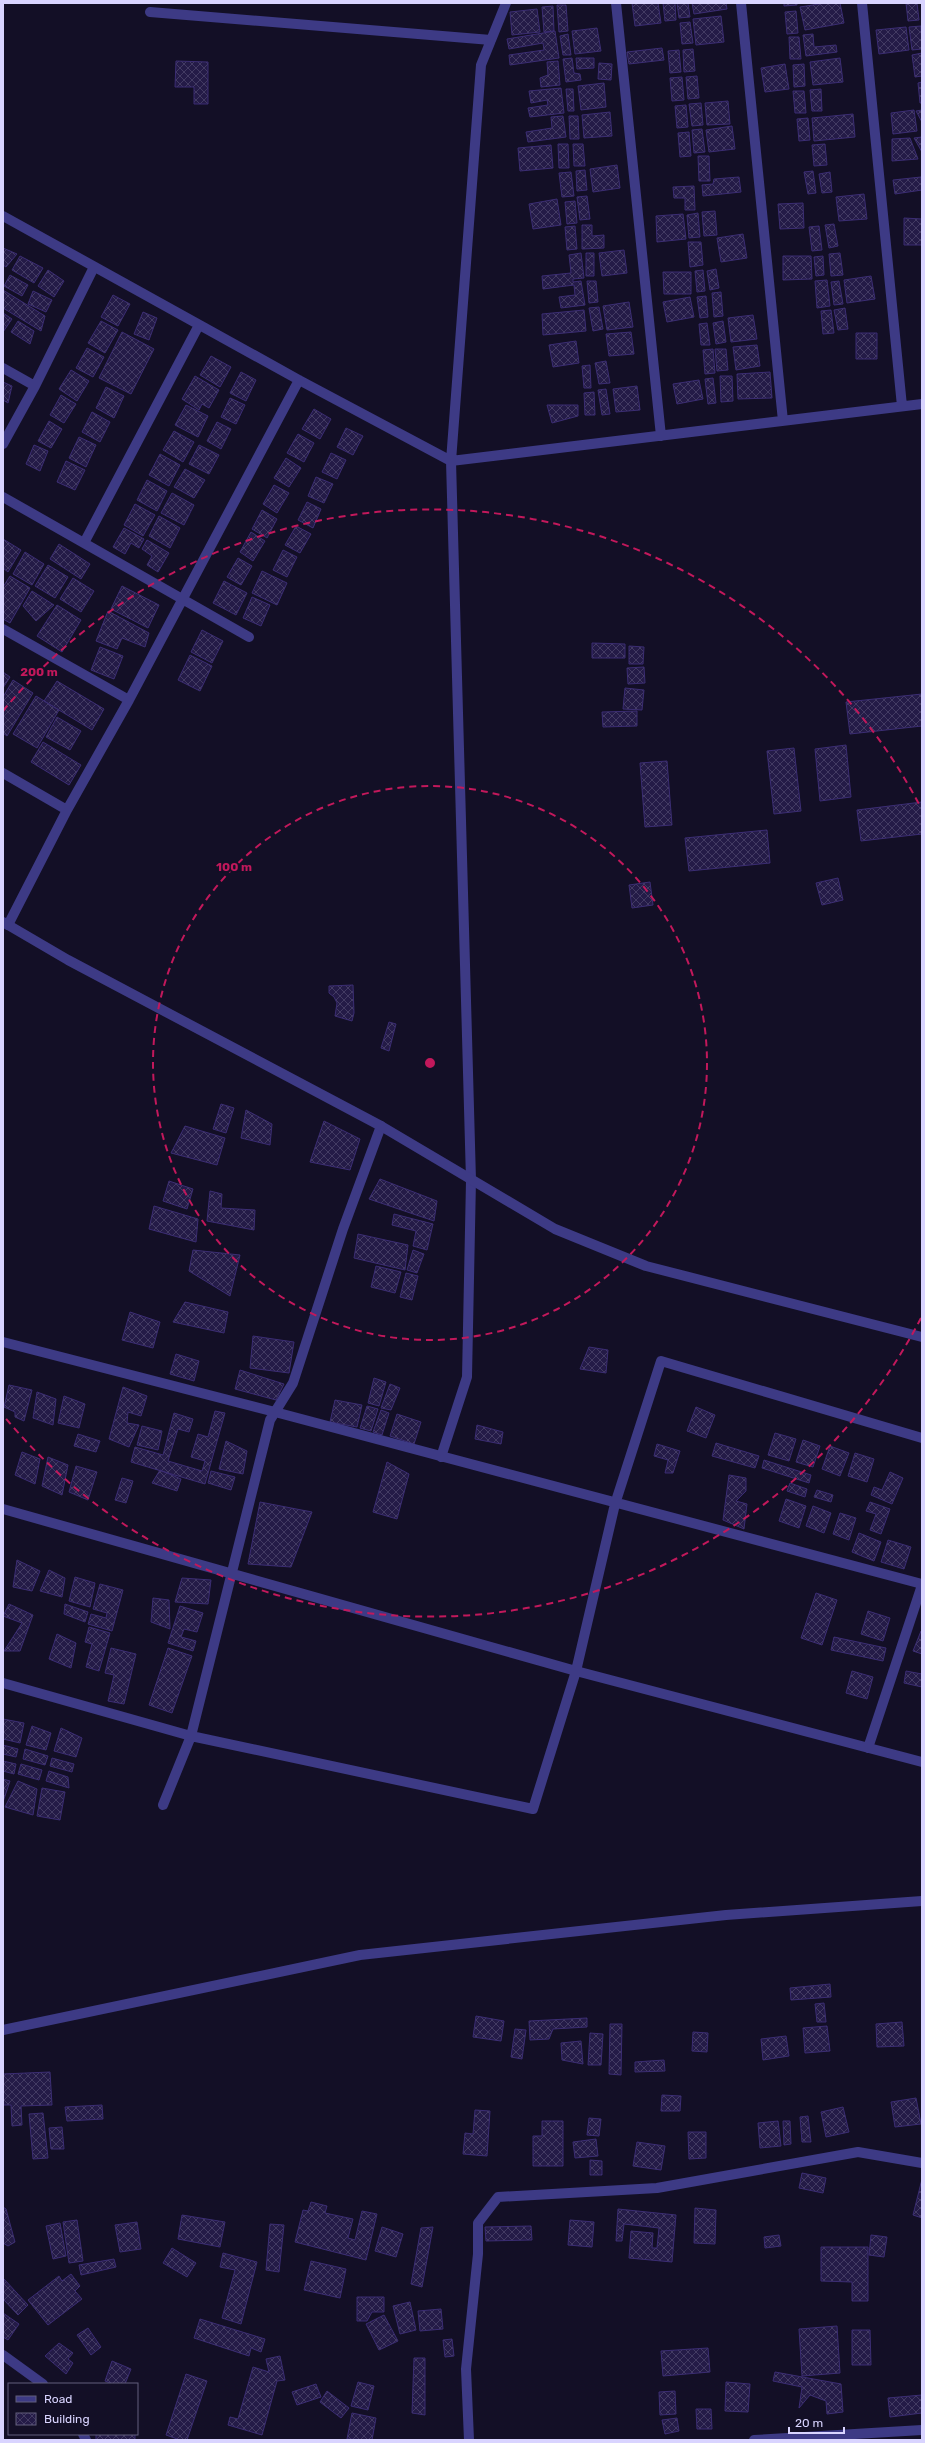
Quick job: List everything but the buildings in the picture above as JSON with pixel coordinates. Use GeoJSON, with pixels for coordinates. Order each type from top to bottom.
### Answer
{"type":"FeatureCollection","features":[{"type":"Feature","properties":{"kind":"street"},"geometry":{"type":"LineString","coordinates":[[441,1457],[467,1377],[471,1180],[451,461],[481,65],[506,3]]}},
{"type":"Feature","properties":{"kind":"street"},"geometry":{"type":"LineString","coordinates":[[616,3],[661,436]]}},
{"type":"Feature","properties":{"kind":"street"},"geometry":{"type":"LineString","coordinates":[[741,3],[783,421]]}},
{"type":"Feature","properties":{"kind":"street"},"geometry":{"type":"LineString","coordinates":[[862,3],[902,406]]}},
{"type":"Feature","properties":{"kind":"street"},"geometry":{"type":"LineString","coordinates":[[150,12],[491,40]]}},
{"type":"Feature","properties":{"kind":"street"},"geometry":{"type":"LineString","coordinates":[[3,216],[299,380],[451,461],[922,404]]}},
{"type":"Feature","properties":{"kind":"street"},"geometry":{"type":"LineString","coordinates":[[3,444],[35,386],[94,267]]}},
{"type":"Feature","properties":{"kind":"street"},"geometry":{"type":"LineString","coordinates":[[84,543],[199,325]]}},
{"type":"Feature","properties":{"kind":"street"},"geometry":{"type":"LineString","coordinates":[[3,368],[35,386]]}},
{"type":"Feature","properties":{"kind":"street"},"geometry":{"type":"LineString","coordinates":[[299,380],[129,700],[67,810],[6,924],[68,960],[381,1126],[555,1229],[646,1266],[922,1337]]}},
{"type":"Feature","properties":{"kind":"street"},"geometry":{"type":"LineString","coordinates":[[3,497],[249,637]]}},
{"type":"Feature","properties":{"kind":"street"},"geometry":{"type":"LineString","coordinates":[[3,628],[129,700]]}},
{"type":"Feature","properties":{"kind":"street"},"geometry":{"type":"LineString","coordinates":[[3,773],[67,810]]}},
{"type":"Feature","properties":{"kind":"street"},"geometry":{"type":"LineString","coordinates":[[163,1805],[191,1736],[270,1420],[293,1383],[343,1229],[381,1126]]}},
{"type":"Feature","properties":{"kind":"street"},"geometry":{"type":"LineString","coordinates":[[3,1342],[275,1412],[922,1585],[868,1748]]}},
{"type":"Feature","properties":{"kind":"street"},"geometry":{"type":"LineString","coordinates":[[3,1683],[191,1736],[533,1809],[576,1671],[615,1504],[661,1361],[922,1438]]}},
{"type":"Feature","properties":{"kind":"street"},"geometry":{"type":"LineString","coordinates":[[3,1508],[576,1671],[922,1762]]}},
{"type":"Feature","properties":{"kind":"street"},"geometry":{"type":"LineString","coordinates":[[3,2030],[360,1955],[726,1915],[922,1901]]}},
{"type":"Feature","properties":{"kind":"street"},"geometry":{"type":"LineString","coordinates":[[469,2440],[466,2369],[478,2254],[478,2223],[498,2197],[657,2188],[858,2152],[922,2162]]}},
{"type":"Feature","properties":{"kind":"street"},"geometry":{"type":"LineString","coordinates":[[3,2355],[42,2383]]}},
{"type":"Feature","properties":{"kind":"street"},"geometry":{"type":"LineString","coordinates":[[754,2440],[922,2430]]}}]}
